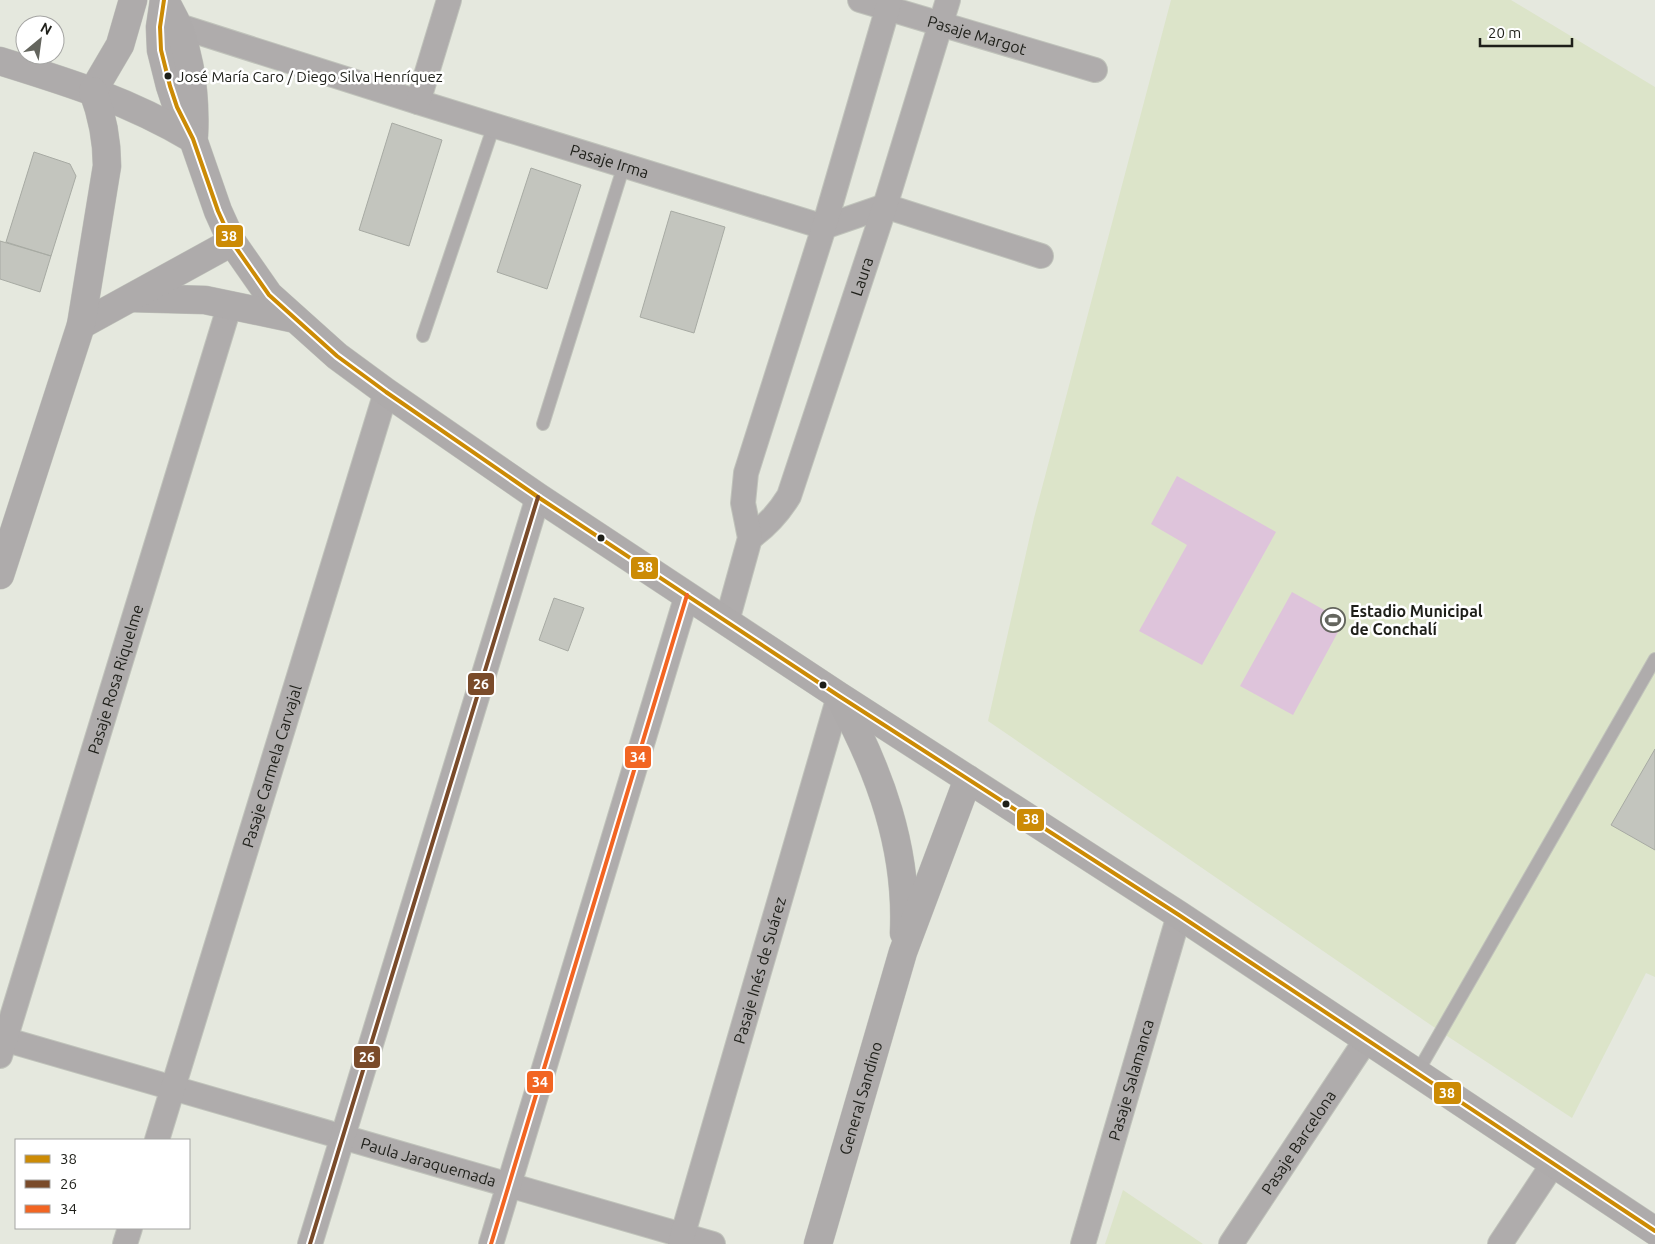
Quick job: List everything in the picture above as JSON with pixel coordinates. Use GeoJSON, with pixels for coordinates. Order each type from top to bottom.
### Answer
{"type":"FeatureCollection","features":[{"type":"Feature","properties":{"kind":"main road"},"geometry":{"type":"LineString","coordinates":[[0,575],[80,325],[107,166],[107,147],[102,118],[93,91],[120,45],[133,0]]}},
{"type":"Feature","properties":{"kind":"main road"},"geometry":{"type":"LineString","coordinates":[[172,8],[194,97],[194,138],[212,194],[232,242],[268,295],[337,356],[538,497],[839,696],[1179,915],[1655,1231]]}},
{"type":"Feature","properties":{"kind":"main road"},"geometry":{"type":"LineString","coordinates":[[0,61],[93,91],[158,118],[194,138]]}},
{"type":"Feature","properties":{"kind":"main road"},"geometry":{"type":"LineString","coordinates":[[80,325],[232,242]]}},
{"type":"Feature","properties":{"kind":"main road"},"geometry":{"type":"LineString","coordinates":[[125,299],[180,298],[230,304],[293,319]]}},
{"type":"Feature","properties":{"kind":"main road","name":"General Sandino"},"geometry":{"type":"LineString","coordinates":[[839,696],[870,756],[892,820],[904,886],[903,952]]}},
{"type":"Feature","properties":{"kind":"main road","name":"General Sandino"},"geometry":{"type":"LineString","coordinates":[[818,1244],[903,952],[968,779]]}},
{"type":"Feature","properties":{"kind":"street"},"geometry":{"type":"LineString","coordinates":[[418,102],[449,0]]}},
{"type":"Feature","properties":{"kind":"street","name":"Pasaje Margot"},"geometry":{"type":"LineString","coordinates":[[860,0],[889,4],[940,24],[1095,70]]}},
{"type":"Feature","properties":{"kind":"street","name":"Laura"},"geometry":{"type":"LineString","coordinates":[[750,538],[766,526],[779,512],[789,496],[885,206],[948,0]]}},
{"type":"Feature","properties":{"kind":"street"},"geometry":{"type":"LineString","coordinates":[[727,621],[750,538],[743,504],[746,473],[824,226],[889,4]]}},
{"type":"Feature","properties":{"kind":"street","name":"Pasaje Irma"},"geometry":{"type":"LineString","coordinates":[[172,8],[418,102],[824,226]]}},
{"type":"Feature","properties":{"kind":"street"},"geometry":{"type":"LineString","coordinates":[[824,226],[885,206],[1041,256]]}},
{"type":"Feature","properties":{"kind":"street","name":"Pasaje Rosa Riquelme"},"geometry":{"type":"LineString","coordinates":[[2,1045],[230,304]]}},
{"type":"Feature","properties":{"kind":"street","name":"Pasaje Carmela Carvajal"},"geometry":{"type":"LineString","coordinates":[[157,1139],[386,392]]}},
{"type":"Feature","properties":{"kind":"street"},"geometry":{"type":"LineString","coordinates":[[310,1244],[538,497]]}},
{"type":"Feature","properties":{"kind":"street"},"geometry":{"type":"LineString","coordinates":[[491,1244],[687,595]]}},
{"type":"Feature","properties":{"kind":"street","name":"Pasaje Inés de Suárez"},"geometry":{"type":"LineString","coordinates":[[681,1240],[839,696]]}},
{"type":"Feature","properties":{"kind":"street","name":"Pasaje Salamanca"},"geometry":{"type":"LineString","coordinates":[[1084,1244],[1179,915]]}},
{"type":"Feature","properties":{"kind":"street","name":"Pasaje Barcelona"},"geometry":{"type":"LineString","coordinates":[[1231,1244],[1366,1040]]}},
{"type":"Feature","properties":{"kind":"street","name":"Paula Jaraquemada"},"geometry":{"type":"LineString","coordinates":[[2,1045],[173,1088],[509,1185],[681,1240],[713,1244]]}},
{"type":"Feature","properties":{"kind":"street"},"geometry":{"type":"LineString","coordinates":[[1500,1244],[1553,1164]]}},
{"type":"Feature","properties":{"kind":"street"},"geometry":{"type":"LineString","coordinates":[[125,1244],[130,1229]]}},
{"type":"Feature","properties":{"kind":"lane"},"geometry":{"type":"LineString","coordinates":[[423,336],[494,125]]}},
{"type":"Feature","properties":{"kind":"lane"},"geometry":{"type":"LineString","coordinates":[[543,424],[624,165]]}},
{"type":"Feature","properties":{"kind":"lane"},"geometry":{"type":"LineString","coordinates":[[1417,1073],[1655,659]]}},
{"type":"Feature","properties":{"kind":"green space","name":"Estadio Municipal de Conchalí"},"geometry":{"type":"Polygon","coordinates":[[[1171,0],[1511,0],[1655,87],[1655,977],[1646,973],[1572,1118],[1441,1032],[988,721],[1034,518],[1171,0]]]}},
{"type":"Feature","properties":{"kind":"green space"},"geometry":{"type":"Polygon","coordinates":[[[1123,1190],[1203,1244],[1105,1244],[1123,1190]]]}},
{"type":"Feature","properties":{"kind":"shaded area"},"geometry":{"type":"Polygon","coordinates":[[[1177,476],[1276,532],[1202,665],[1139,631],[1187,545],[1151,524],[1177,476]]]}},
{"type":"Feature","properties":{"kind":"shaded area"},"geometry":{"type":"Polygon","coordinates":[[[1292,592],[1344,621],[1293,715],[1240,686],[1292,592]]]}},
{"type":"Feature","properties":{"kind":"building"},"geometry":{"type":"Polygon","coordinates":[[[392,123],[442,140],[409,246],[359,230],[392,123]]]}},
{"type":"Feature","properties":{"kind":"building"},"geometry":{"type":"Polygon","coordinates":[[[34,152],[70,164],[76,176],[51,256],[6,242],[34,152]]]}},
{"type":"Feature","properties":{"kind":"building"},"geometry":{"type":"Polygon","coordinates":[[[531,168],[581,185],[547,289],[497,272],[531,168]]]}},
{"type":"Feature","properties":{"kind":"building"},"geometry":{"type":"Polygon","coordinates":[[[671,211],[725,227],[694,333],[640,317],[671,211]]]}},
{"type":"Feature","properties":{"kind":"building"},"geometry":{"type":"Polygon","coordinates":[[[0,241],[51,256],[40,292],[0,279],[0,241]]]}},
{"type":"Feature","properties":{"kind":"building"},"geometry":{"type":"Polygon","coordinates":[[[554,598],[584,608],[568,651],[539,640],[554,598]]]}},
{"type":"Feature","properties":{"kind":"building"},"geometry":{"type":"Polygon","coordinates":[[[1655,749],[1655,850],[1611,825],[1655,749]]]}},
{"type":"Feature","properties":{"kind":"transit line","name":"38"},"geometry":{"type":"LineString","coordinates":[[164,0],[160,27],[161,50],[170,86],[177,107],[193,139],[218,211],[232,242],[269,295],[337,356],[538,497],[839,696],[1179,915],[1655,1231]]}},
{"type":"Feature","properties":{"kind":"transit line","name":"26"},"geometry":{"type":"LineString","coordinates":[[310,1244],[538,497]]}},
{"type":"Feature","properties":{"kind":"transit line","name":"34"},"geometry":{"type":"LineString","coordinates":[[491,1244],[687,595]]}},
{"type":"Feature","properties":{"kind":"place","name":"José María Caro / Diego Silva Henríquez"},"geometry":{"type":"Point","coordinates":[168,76]}},
{"type":"Feature","properties":{"kind":"place","name":"Estadio Municipal de Conchalí"},"geometry":{"type":"Point","coordinates":[1333,620]}}]}
